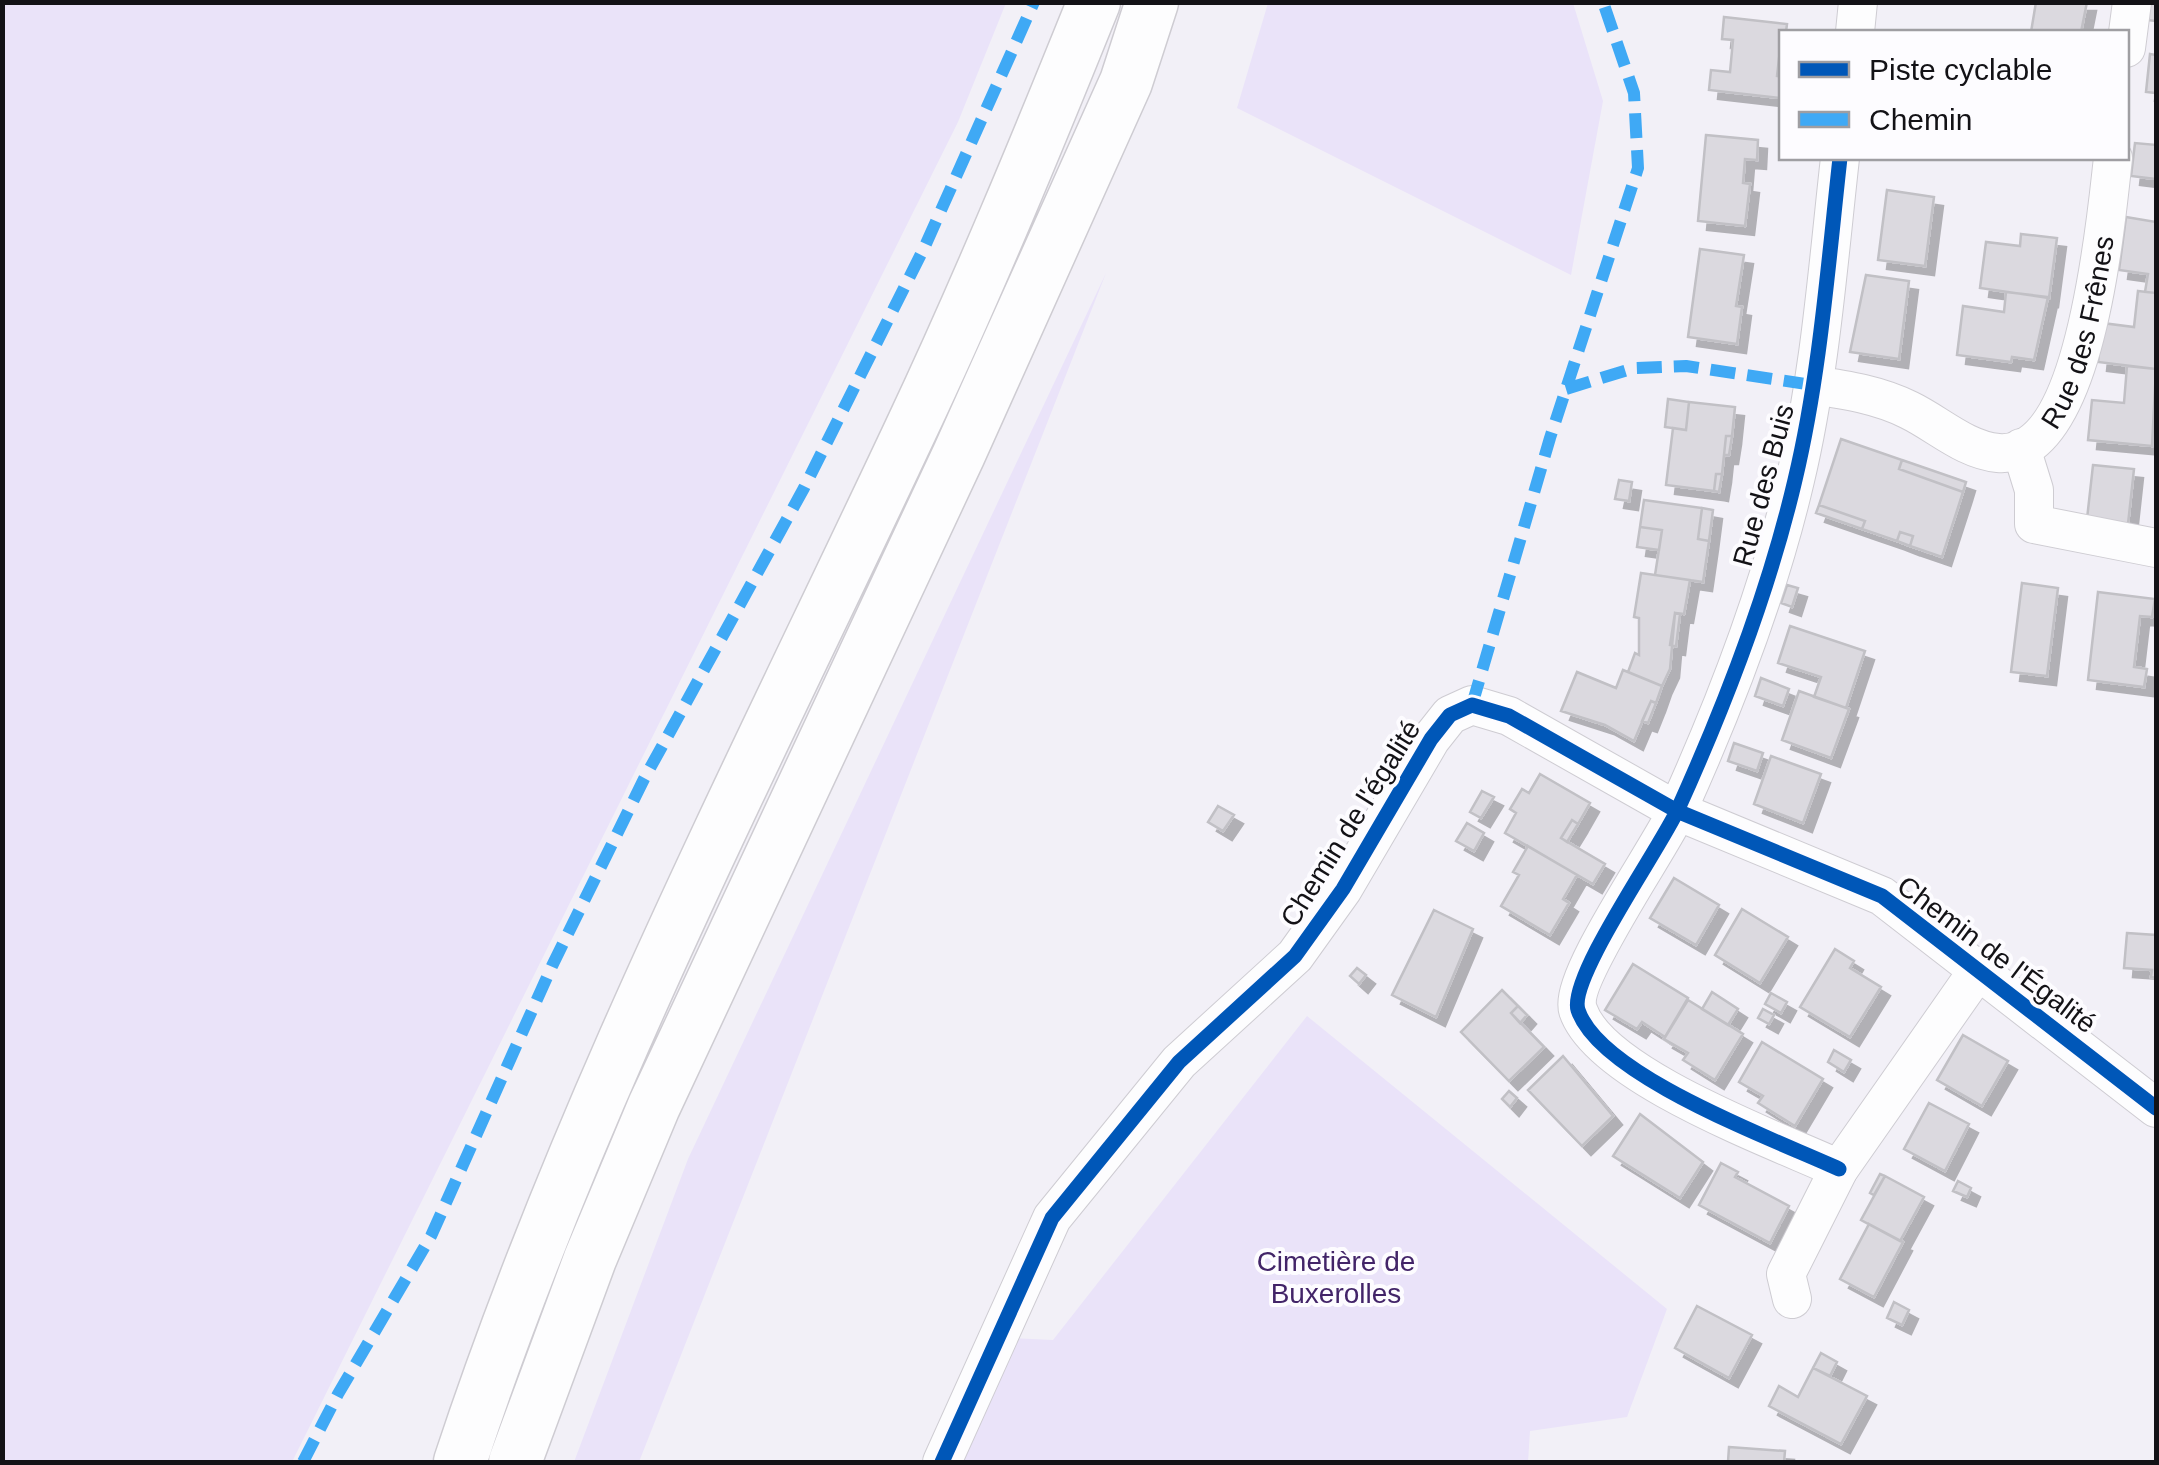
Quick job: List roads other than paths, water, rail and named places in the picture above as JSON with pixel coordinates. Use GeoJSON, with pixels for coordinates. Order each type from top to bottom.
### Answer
{"type":"FeatureCollection","features":[{"type":"Feature","properties":{"kind":"highway"},"geometry":{"type":"LineString","coordinates":[[460,1462],[538,1239],[602,1087],[913,426],[1094,2]]}},
{"type":"Feature","properties":{"kind":"highway"},"geometry":{"type":"LineString","coordinates":[[516,1462],[590,1259],[654,1106],[745,903],[959,454],[1126,82],[1152,2]]}},
{"type":"Feature","properties":{"kind":"highway"},"geometry":{"type":"LineString","coordinates":[[1126,82],[1174,2]]}},
{"type":"Feature","properties":{"kind":"street"},"geometry":{"type":"LineString","coordinates":[[1855,30],[1858,2]]}},
{"type":"Feature","properties":{"kind":"street"},"geometry":{"type":"LineString","coordinates":[[2128,30],[2132,2]]}},
{"type":"Feature","properties":{"kind":"street","name":"Rue des Buis"},"geometry":{"type":"LineString","coordinates":[[1839,1169],[1681,1099],[1590,1035],[1576,1006],[1584,974],[1677,812],[1741,651],[1794,483],[1814,385],[1840,160]]}},
{"type":"Feature","properties":{"kind":"street","name":"Rue des Frênes"},"geometry":{"type":"LineString","coordinates":[[1814,385],[1860,392],[1909,410],[1975,448],[2002,454],[2021,448],[2046,430],[2080,358],[2113,160]]}},
{"type":"Feature","properties":{"kind":"street"},"geometry":{"type":"LineString","coordinates":[[2021,448],[2034,490],[2034,524],[2156,548]]}},
{"type":"Feature","properties":{"kind":"street","name":"Chemin de l'Égalité"},"geometry":{"type":"LineString","coordinates":[[1472,705],[1509,716],[1677,812],[1882,896],[2156,1108]]}},
{"type":"Feature","properties":{"kind":"street","name":"Chemin de l'égalité"},"geometry":{"type":"LineString","coordinates":[[942,1462],[1052,1218],[1179,1062],[1295,956],[1343,889],[1431,739],[1450,714],[1472,705]]}},
{"type":"Feature","properties":{"kind":"street"},"geometry":{"type":"LineString","coordinates":[[1792,1299],[1786,1274],[1839,1169],[1979,970]]}},
{"type":"Feature","properties":{"kind":"park label","name":"Cimetière de Buxerolles"},"geometry":{"type":"Point","coordinates":[1336,1277]}}]}
